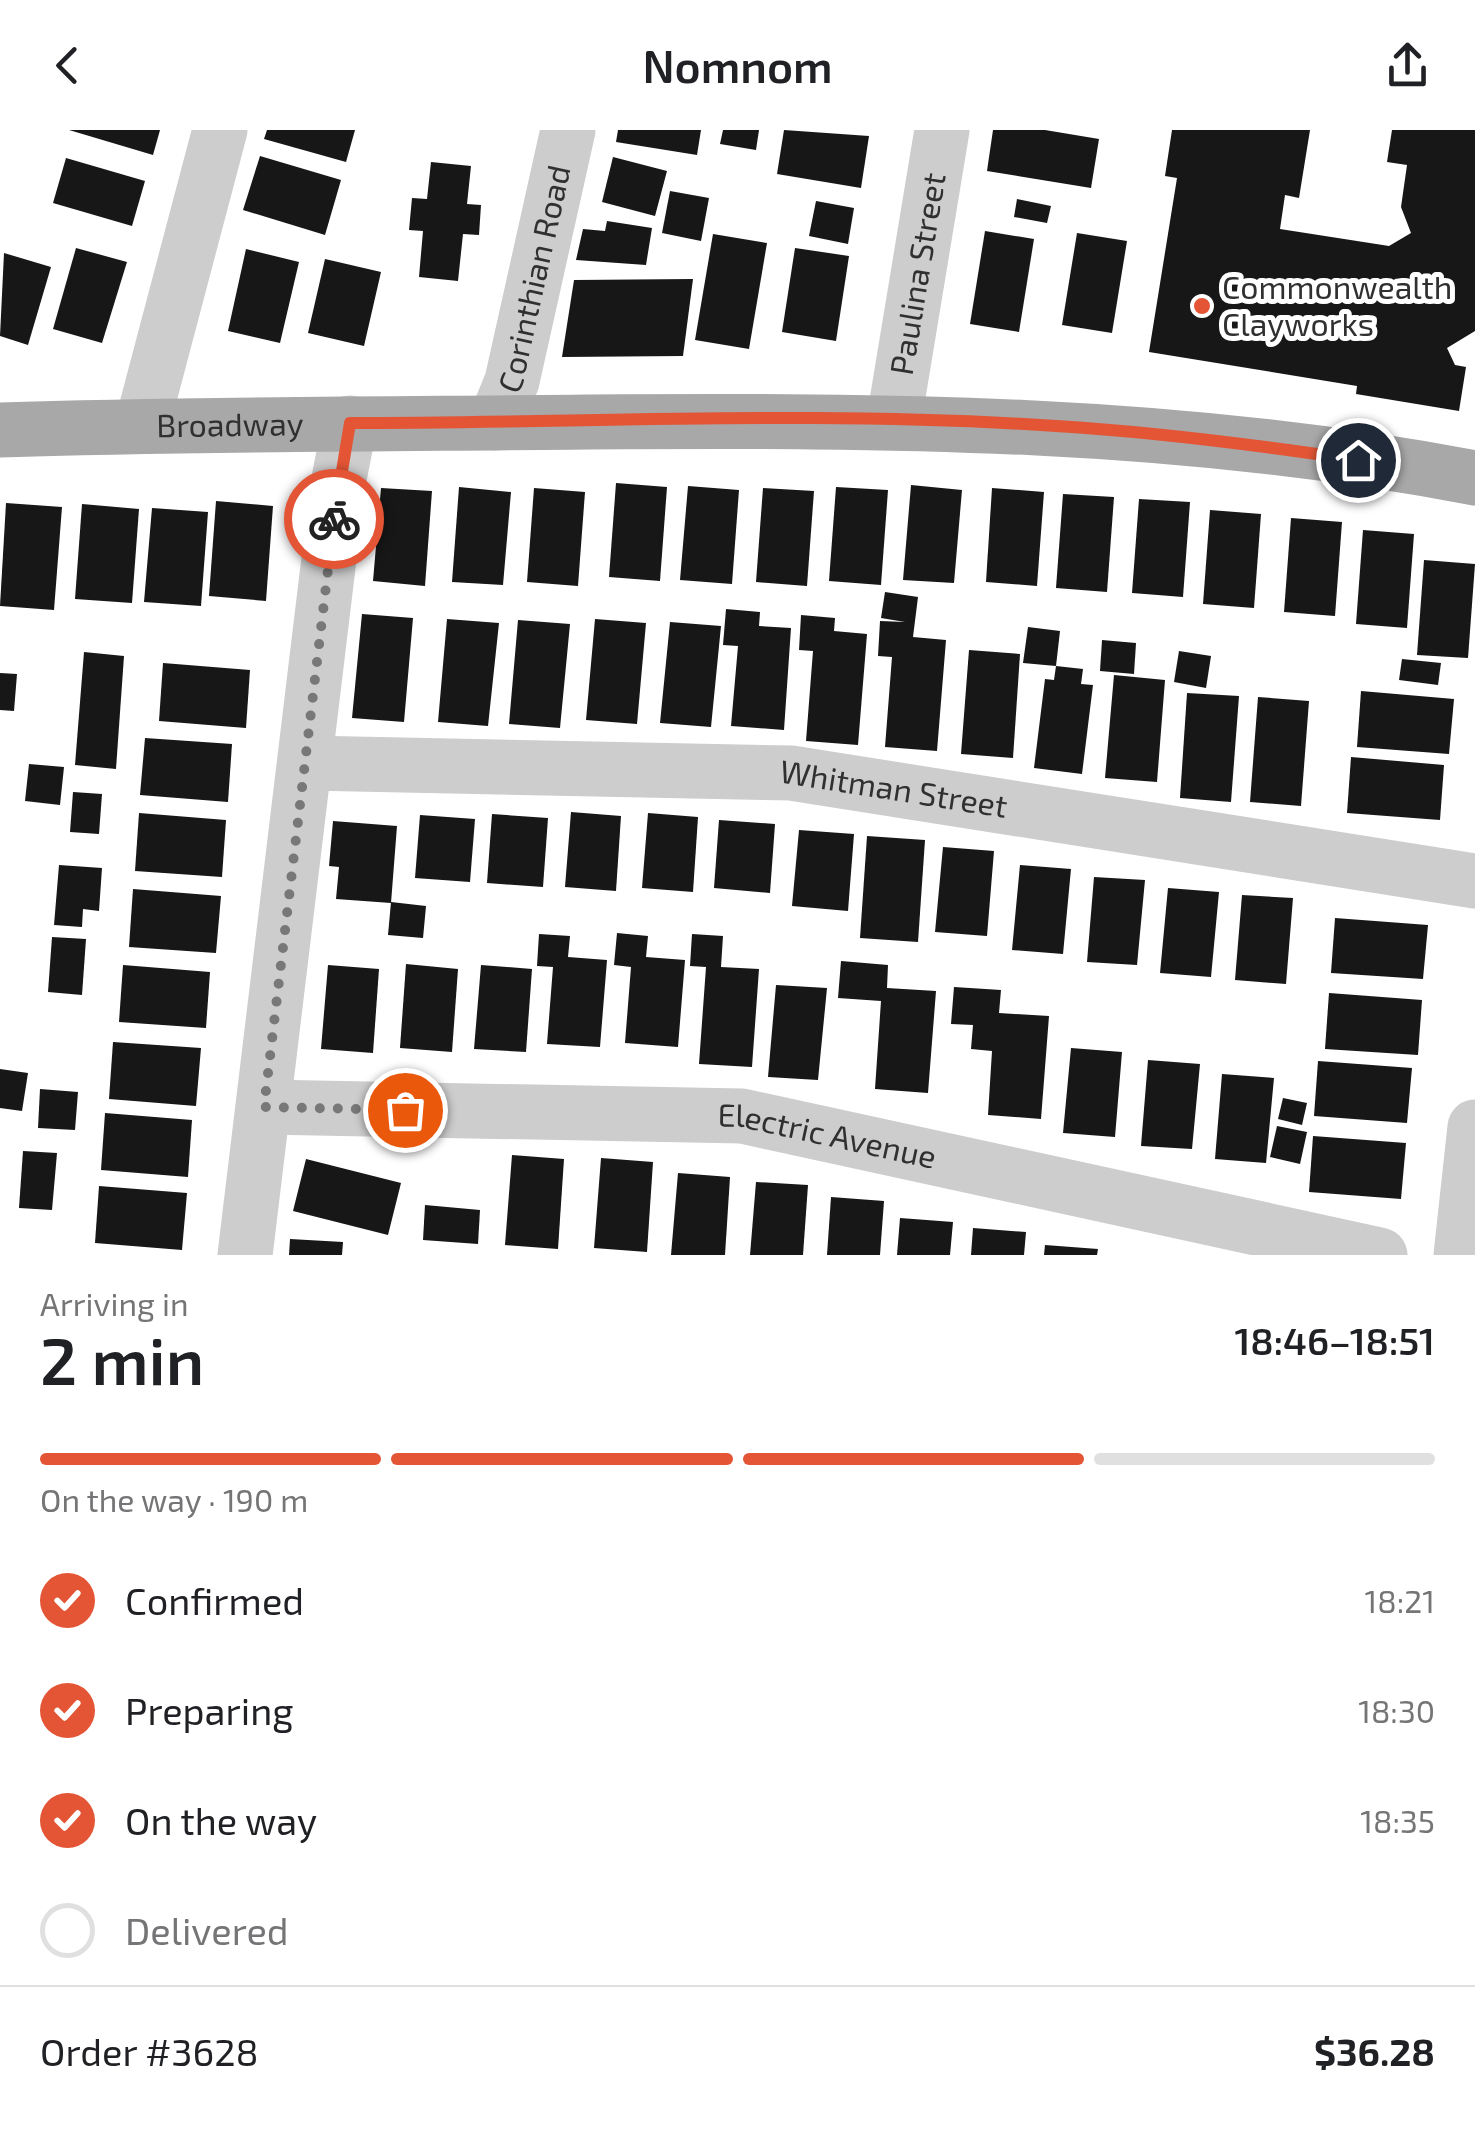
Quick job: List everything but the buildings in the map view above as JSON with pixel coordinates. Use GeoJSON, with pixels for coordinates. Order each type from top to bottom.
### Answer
{"type":"FeatureCollection","features":[{"type":"Feature","properties":{"kind":"main road","name":"Broadway"},"geometry":{"type":"LineString","coordinates":[[0,430],[350,423],[894,420],[1054,426],[1211,439],[1475,478]]}},
{"type":"Feature","properties":{"kind":"street"},"geometry":{"type":"LineString","coordinates":[[142,426],[152,373],[220,130]]}},
{"type":"Feature","properties":{"kind":"street","name":"Corinthian Road"},"geometry":{"type":"LineString","coordinates":[[495,423],[512,381],[568,130]]}},
{"type":"Feature","properties":{"kind":"street","name":"Paulina Street"},"geometry":{"type":"LineString","coordinates":[[894,420],[942,130]]}},
{"type":"Feature","properties":{"kind":"street"},"geometry":{"type":"LineString","coordinates":[[245,1255],[338,484],[350,423]]}},
{"type":"Feature","properties":{"kind":"street","name":"Whitman Street"},"geometry":{"type":"LineString","coordinates":[[307,763],[791,774],[1475,881]]}},
{"type":"Feature","properties":{"kind":"street","name":"Electric Avenue"},"geometry":{"type":"LineString","coordinates":[[264,1107],[742,1116],[1380,1255]]}},
{"type":"Feature","properties":{"kind":"street"},"geometry":{"type":"LineString","coordinates":[[1461,1255],[1475,1127]]}},
{"type":"Feature","properties":{"kind":"way so far"},"geometry":{"type":"LineString","coordinates":[[334,519],[264,1107],[405,1110]]}},
{"type":"Feature","properties":{"kind":"place","name":"Commonwealth Clayworks"},"geometry":{"type":"Point","coordinates":[1202,306]}},
{"type":"Feature","properties":{"kind":"route"},"geometry":{"type":"LineString","coordinates":[[334,519],[350,423],[894,420],[1022,424],[1211,439],[1358,460]]}}]}
